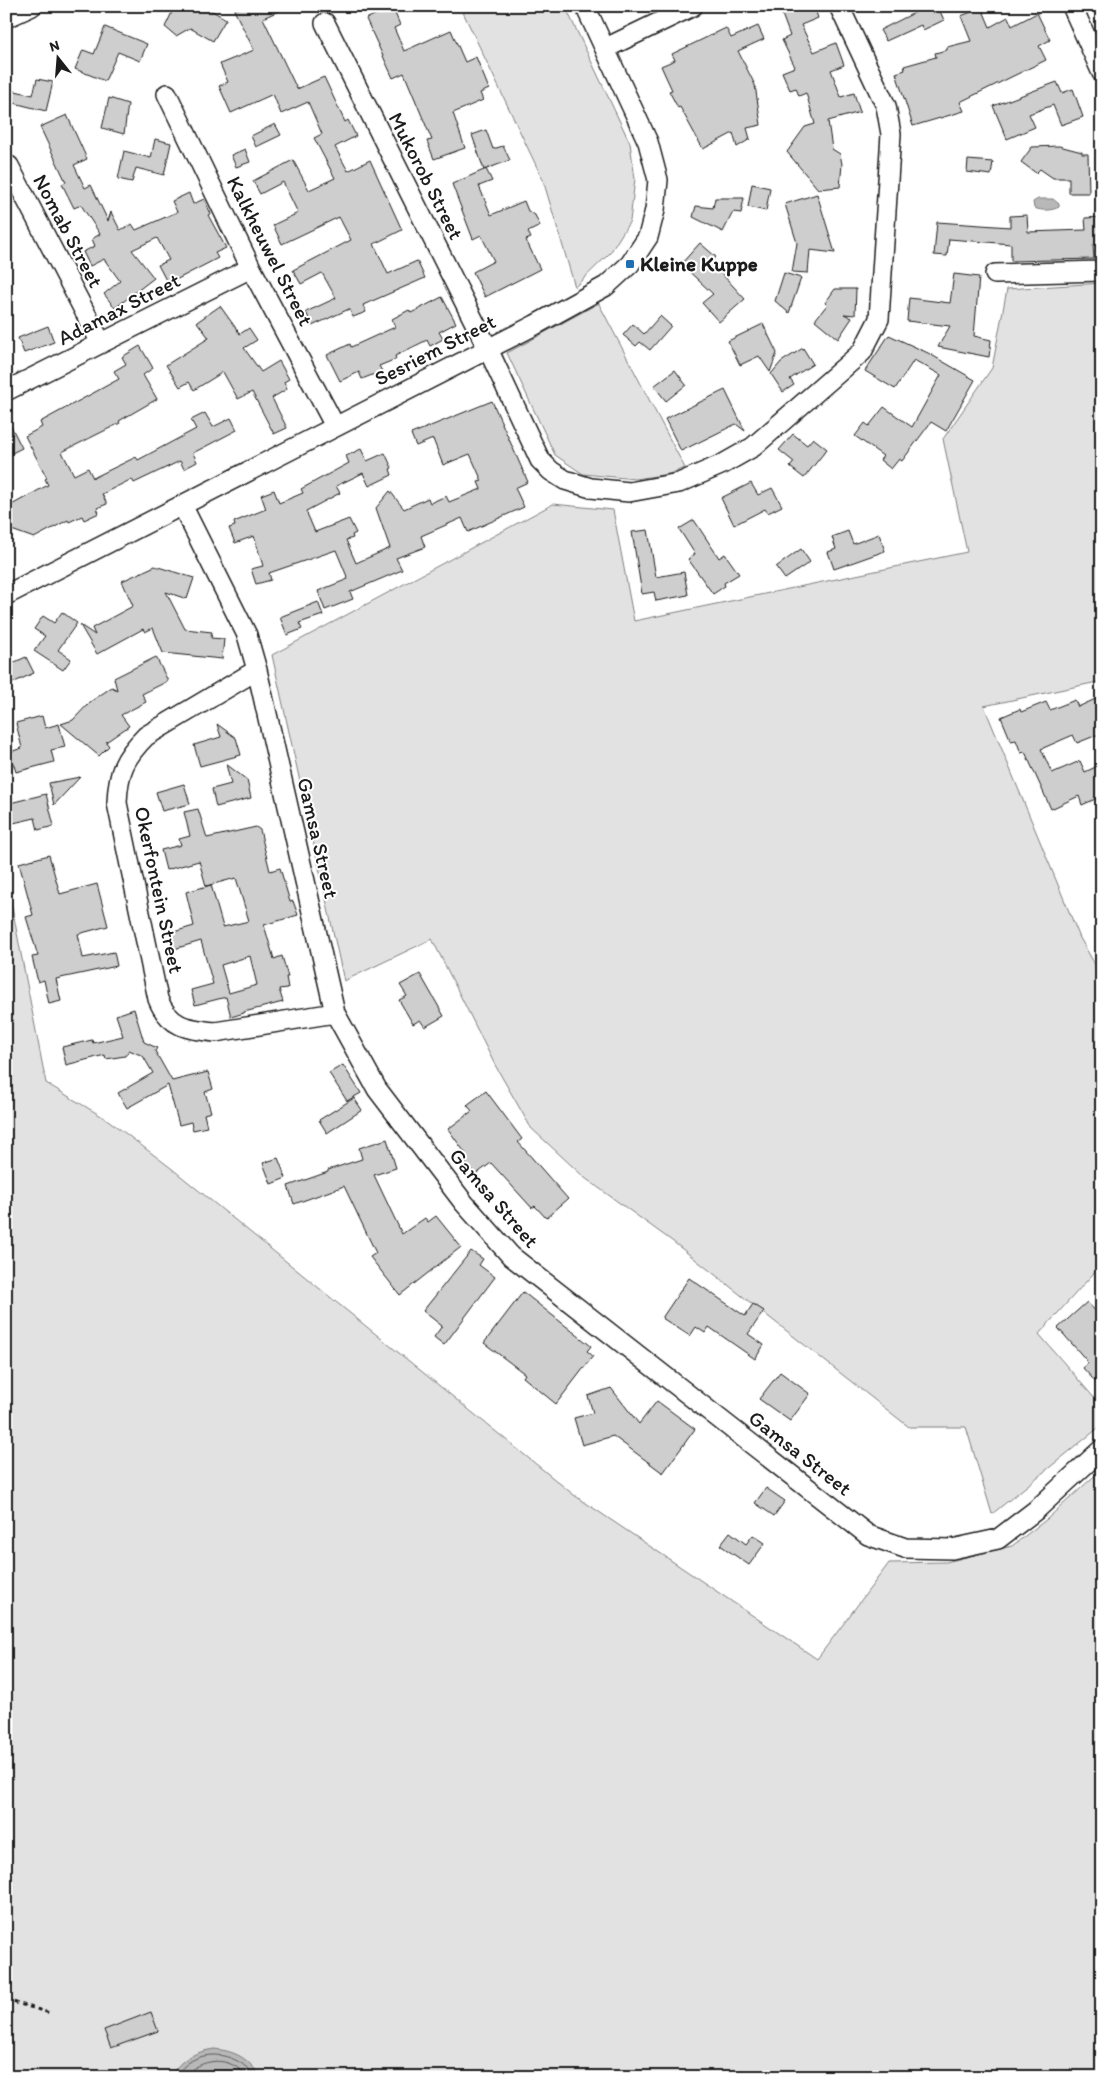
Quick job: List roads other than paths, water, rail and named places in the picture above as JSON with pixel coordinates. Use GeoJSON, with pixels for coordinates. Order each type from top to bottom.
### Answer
{"type":"FeatureCollection","features":[{"type":"Feature","properties":{"kind":"street"},"geometry":{"type":"LineString","coordinates":[[6,18],[32,6]]}},
{"type":"Feature","properties":{"kind":"street","name":"Sesriem Street"},"geometry":{"type":"LineString","coordinates":[[6,595],[488,349],[606,286],[630,264],[648,237],[655,210],[658,180],[648,142],[585,6]]}},
{"type":"Feature","properties":{"kind":"street"},"geometry":{"type":"LineString","coordinates":[[606,48],[693,6]]}},
{"type":"Feature","properties":{"kind":"street","name":"Mukorob Street"},"geometry":{"type":"LineString","coordinates":[[325,23],[488,349],[540,460],[565,480],[591,488],[629,492],[679,483],[723,464],[753,447],[862,352],[879,319],[892,134],[886,106],[840,6]]}},
{"type":"Feature","properties":{"kind":"street"},"geometry":{"type":"LineString","coordinates":[[1073,7],[1102,73]]}},
{"type":"Feature","properties":{"kind":"street","name":"Kalkheuwel Street"},"geometry":{"type":"LineString","coordinates":[[167,94],[251,268],[335,426]]}},
{"type":"Feature","properties":{"kind":"street","name":"Nomab Street"},"geometry":{"type":"LineString","coordinates":[[9,166],[101,343]]}},
{"type":"Feature","properties":{"kind":"street","name":"Adamax Street"},"geometry":{"type":"LineString","coordinates":[[6,390],[251,268]]}},
{"type":"Feature","properties":{"kind":"street"},"geometry":{"type":"LineString","coordinates":[[995,274],[1102,271]]}},
{"type":"Feature","properties":{"kind":"street","name":"Gamsa Street"},"geometry":{"type":"LineString","coordinates":[[182,505],[247,635],[257,670],[335,1013],[377,1089],[464,1203],[511,1256],[868,1535],[905,1548],[952,1549],[998,1539],[1036,1510],[1102,1450]]}},
{"type":"Feature","properties":{"kind":"street","name":"Okerfontein Street"},"geometry":{"type":"LineString","coordinates":[[257,670],[146,736],[123,765],[118,785],[117,803],[158,999],[164,1013],[177,1024],[196,1030],[215,1032],[335,1013]]}},
{"type":"Feature","properties":{"kind":"water"},"geometry":{"type":"Polygon","coordinates":[[[1038,199],[1053,199],[1059,204],[1059,207],[1046,210],[1034,208],[1033,202],[1038,199]]]}},
{"type":"Feature","properties":{"kind":"water"},"geometry":{"type":"Polygon","coordinates":[[[214,2049],[235,2054],[246,2060],[260,2077],[170,2077],[178,2065],[189,2057],[214,2049]]]}},
{"type":"Feature","properties":{"kind":"place","name":"Kleine Kuppe"},"geometry":{"type":"Point","coordinates":[630,264]}}]}
